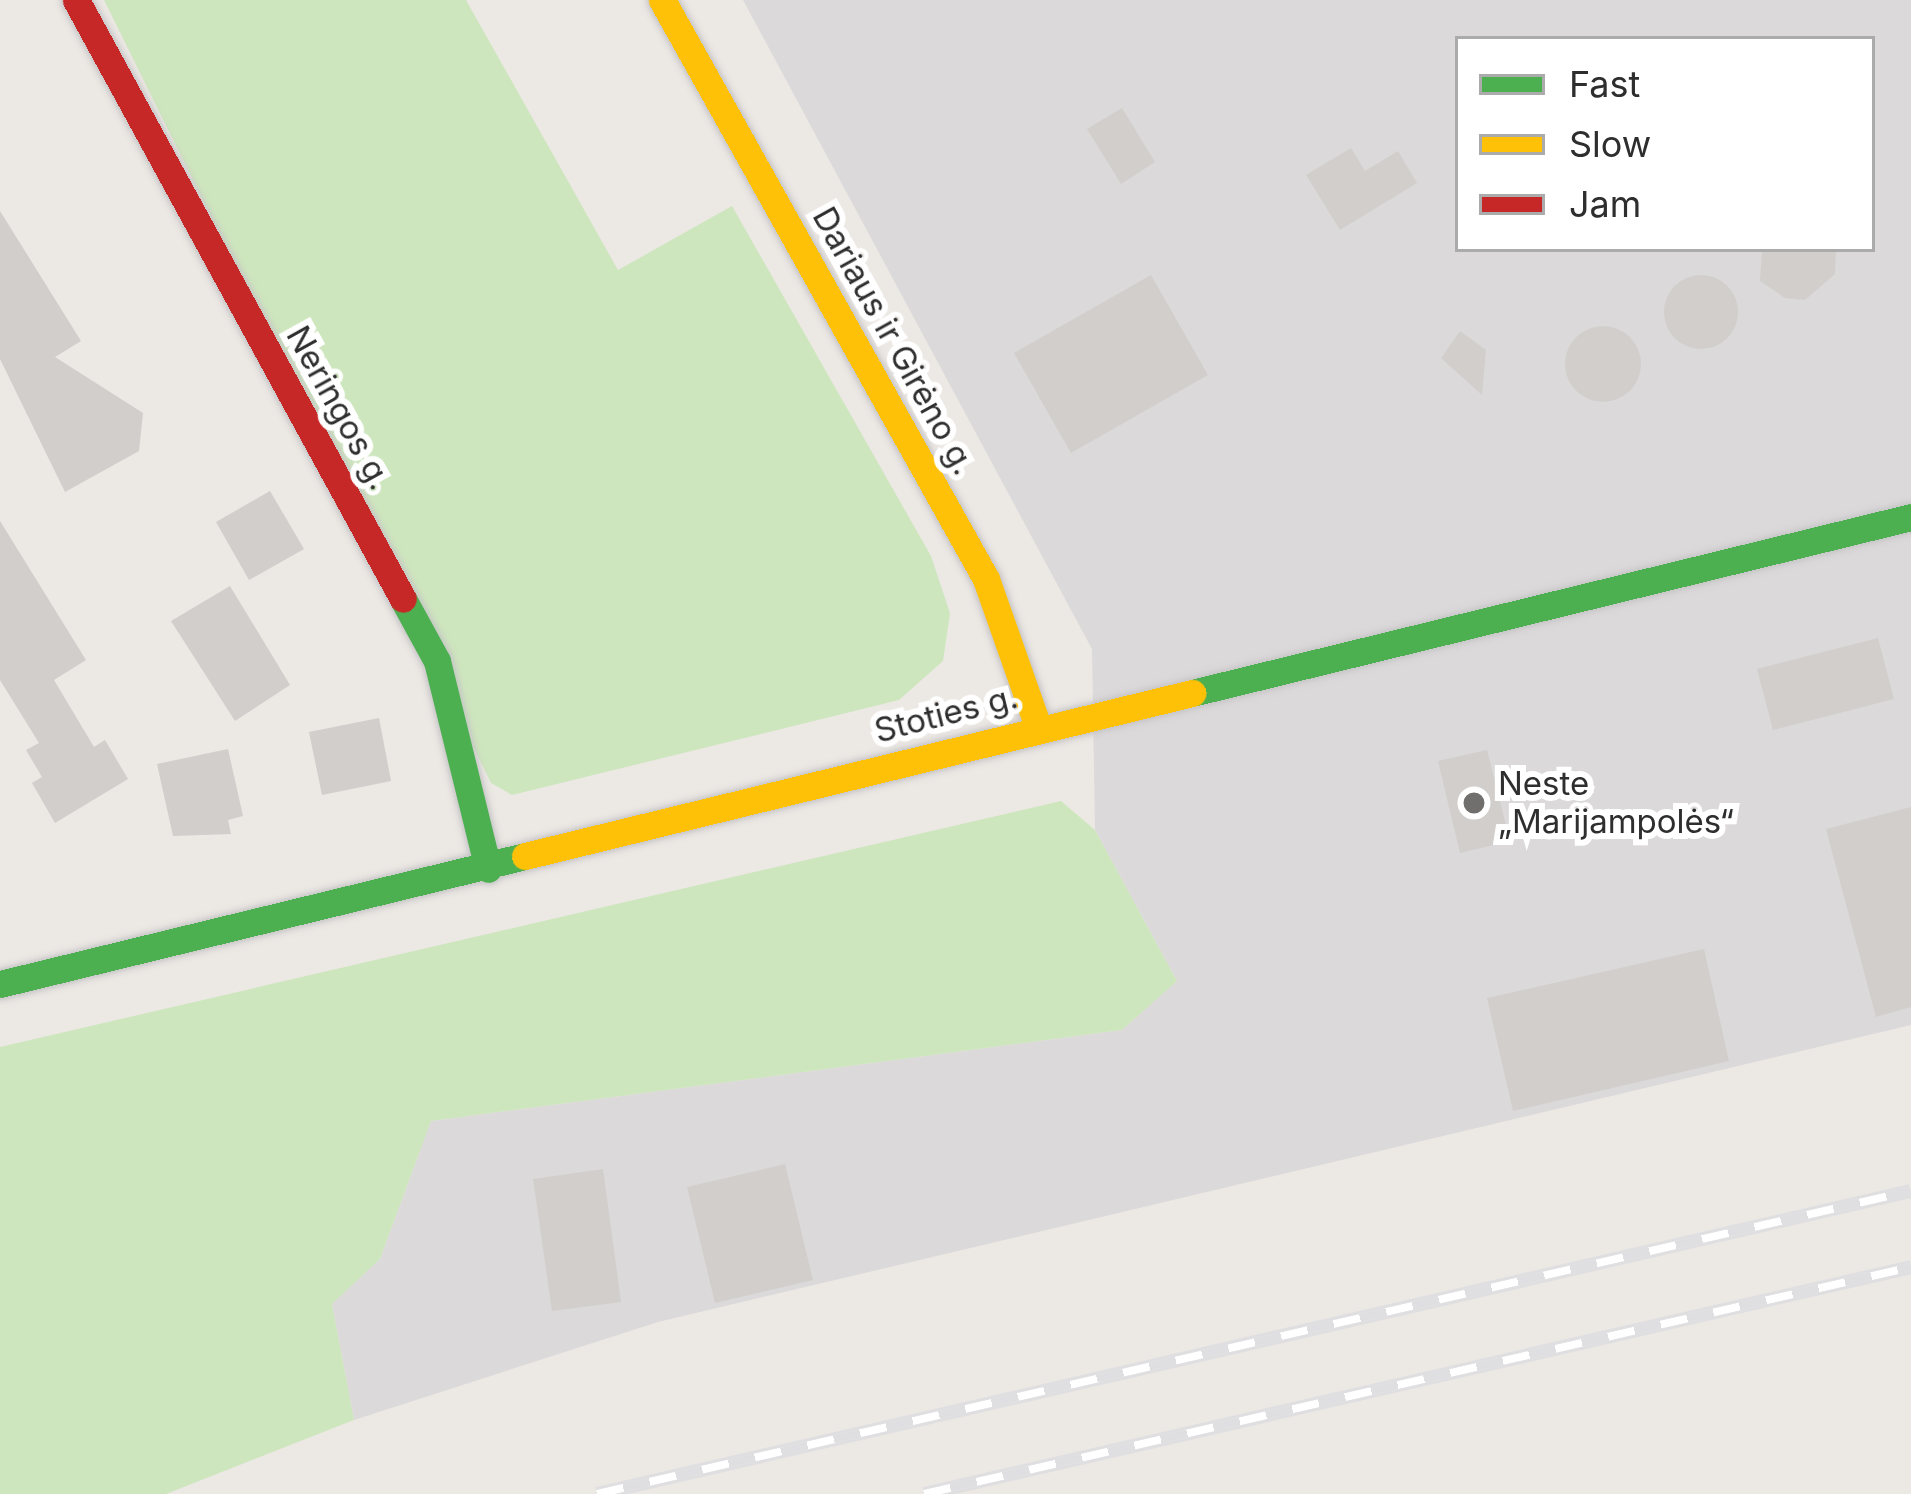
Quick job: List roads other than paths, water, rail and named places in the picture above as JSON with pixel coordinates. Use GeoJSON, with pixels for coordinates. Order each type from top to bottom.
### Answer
{"type":"FeatureCollection","features":[{"type":"Feature","properties":{"kind":"main road","name":"Neringos g."},"geometry":{"type":"LineString","coordinates":[[76,0],[436,662],[488,869]]}},
{"type":"Feature","properties":{"kind":"main road","name":"Dariaus ir Girėno g."},"geometry":{"type":"LineString","coordinates":[[662,0],[986,579],[1039,728]]}},
{"type":"Feature","properties":{"kind":"main road","name":"Stoties g."},"geometry":{"type":"LineString","coordinates":[[0,984],[488,869],[1039,728],[1911,517]]}},
{"type":"Feature","properties":{"kind":"railway"},"geometry":{"type":"LineString","coordinates":[[597,1494],[1911,1191]]}},
{"type":"Feature","properties":{"kind":"railway"},"geometry":{"type":"LineString","coordinates":[[924,1494],[1911,1267]]}},
{"type":"Feature","properties":{"kind":"place","name":"Neste „Marijampolės“"},"geometry":{"type":"Point","coordinates":[1474,803]}}]}
